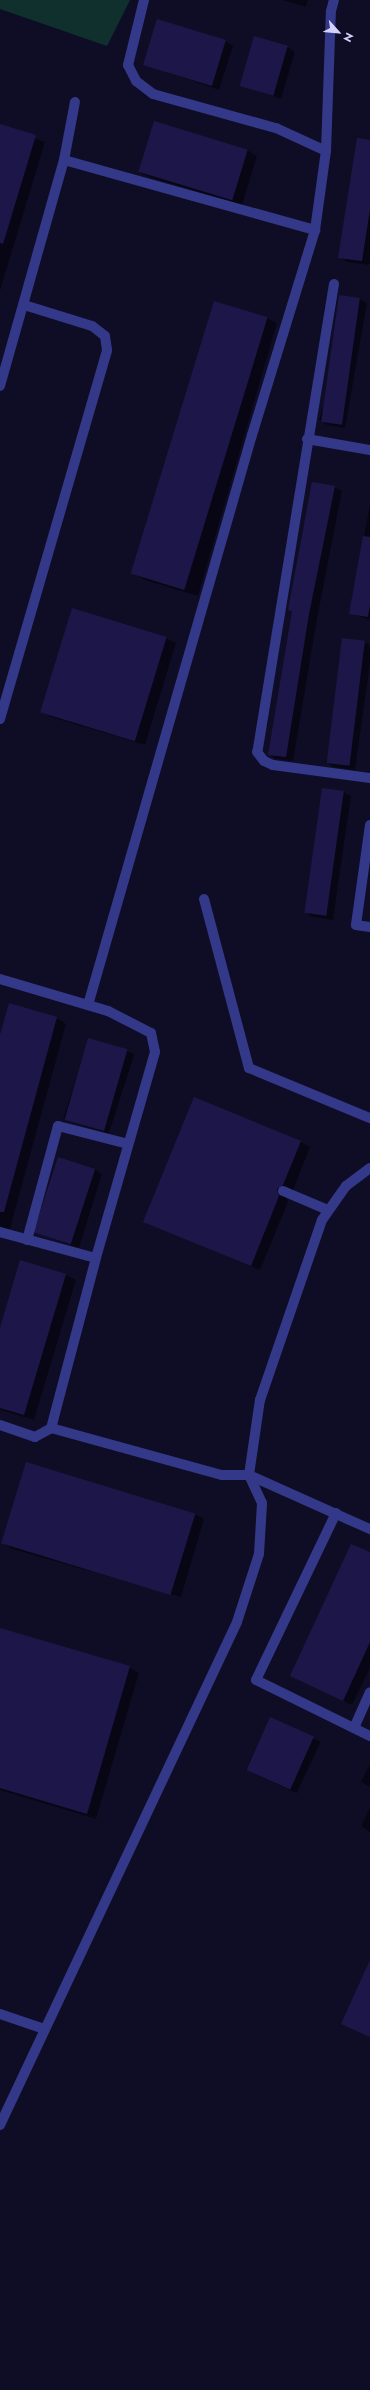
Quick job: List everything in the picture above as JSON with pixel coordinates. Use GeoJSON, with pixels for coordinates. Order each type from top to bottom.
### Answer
{"type":"FeatureCollection","features":[{"type":"Feature","properties":{"kind":"street"},"geometry":{"type":"LineString","coordinates":[[144,0],[128,65],[136,81],[153,94],[276,128],[326,151]]}},
{"type":"Feature","properties":{"kind":"street"},"geometry":{"type":"LineString","coordinates":[[88,1005],[252,435],[315,230],[326,151],[331,11],[334,0]]}},
{"type":"Feature","properties":{"kind":"street"},"geometry":{"type":"LineString","coordinates":[[0,386],[24,305],[29,278],[64,160],[75,102]]}},
{"type":"Feature","properties":{"kind":"street"},"geometry":{"type":"LineString","coordinates":[[64,160],[315,230]]}},
{"type":"Feature","properties":{"kind":"street"},"geometry":{"type":"LineString","coordinates":[[334,284],[257,752],[264,761],[273,765],[370,778]]}},
{"type":"Feature","properties":{"kind":"street"},"geometry":{"type":"LineString","coordinates":[[0,719],[107,350],[105,336],[92,326],[24,305]]}},
{"type":"Feature","properties":{"kind":"street"},"geometry":{"type":"LineString","coordinates":[[308,439],[370,450]]}},
{"type":"Feature","properties":{"kind":"street"},"geometry":{"type":"LineString","coordinates":[[370,824],[356,925],[370,927]]}},
{"type":"Feature","properties":{"kind":"street"},"geometry":{"type":"LineString","coordinates":[[204,899],[248,1068],[370,1118]]}},
{"type":"Feature","properties":{"kind":"street"},"geometry":{"type":"LineString","coordinates":[[0,979],[108,1011],[151,1033],[155,1052],[96,1258],[51,1428]]}},
{"type":"Feature","properties":{"kind":"street"},"geometry":{"type":"LineString","coordinates":[[27,1240],[58,1126],[128,1144]]}},
{"type":"Feature","properties":{"kind":"street"},"geometry":{"type":"LineString","coordinates":[[0,2125],[237,1622],[259,1554],[262,1503],[249,1475],[260,1400],[322,1220],[346,1186],[370,1168]]}},
{"type":"Feature","properties":{"kind":"street"},"geometry":{"type":"LineString","coordinates":[[283,1191],[328,1210]]}},
{"type":"Feature","properties":{"kind":"street"},"geometry":{"type":"LineString","coordinates":[[0,1232],[96,1258]]}},
{"type":"Feature","properties":{"kind":"street"},"geometry":{"type":"LineString","coordinates":[[0,1426],[35,1437],[51,1428],[222,1476],[249,1475],[370,1529]]}},
{"type":"Feature","properties":{"kind":"street"},"geometry":{"type":"LineString","coordinates":[[336,1513],[256,1680],[370,1736]]}},
{"type":"Feature","properties":{"kind":"street"},"geometry":{"type":"LineString","coordinates":[[354,1728],[370,1692]]}},
{"type":"Feature","properties":{"kind":"street"},"geometry":{"type":"LineString","coordinates":[[0,2014],[44,2029]]}},
{"type":"Feature","properties":{"kind":"green space"},"geometry":{"type":"Polygon","coordinates":[[[0,0],[130,0],[107,46],[0,9],[0,0]]]}},
{"type":"Feature","properties":{"kind":"building"},"geometry":{"type":"Polygon","coordinates":[[[157,19],[226,40],[212,86],[143,65],[157,19]]]}},
{"type":"Feature","properties":{"kind":"building"},"geometry":{"type":"Polygon","coordinates":[[[254,36],[288,46],[273,96],[240,86],[254,36]]]}},
{"type":"Feature","properties":{"kind":"building"},"geometry":{"type":"Polygon","coordinates":[[[154,121],[248,150],[232,200],[139,172],[154,121]]]}},
{"type":"Feature","properties":{"kind":"building"},"geometry":{"type":"Polygon","coordinates":[[[0,124],[36,135],[3,244],[0,243],[0,124]]]}},
{"type":"Feature","properties":{"kind":"building"},"geometry":{"type":"Polygon","coordinates":[[[357,138],[370,140],[370,209],[362,261],[338,258],[357,138]]]}},
{"type":"Feature","properties":{"kind":"building"},"geometry":{"type":"Polygon","coordinates":[[[339,295],[360,298],[342,425],[321,422],[339,295]]]}},
{"type":"Feature","properties":{"kind":"building"},"geometry":{"type":"Polygon","coordinates":[[[214,301],[268,317],[184,590],[131,574],[214,301]]]}},
{"type":"Feature","properties":{"kind":"building"},"geometry":{"type":"Polygon","coordinates":[[[312,482],[335,486],[309,614],[286,757],[268,755],[292,611],[288,610],[312,482]]]}},
{"type":"Feature","properties":{"kind":"building"},"geometry":{"type":"Polygon","coordinates":[[[363,536],[370,537],[370,604],[368,617],[349,614],[363,536]]]}},
{"type":"Feature","properties":{"kind":"building"},"geometry":{"type":"Polygon","coordinates":[[[72,608],[167,637],[135,741],[40,712],[72,608]]]}},
{"type":"Feature","properties":{"kind":"building"},"geometry":{"type":"Polygon","coordinates":[[[342,638],[365,641],[349,766],[327,763],[342,638]]]}},
{"type":"Feature","properties":{"kind":"building"},"geometry":{"type":"Polygon","coordinates":[[[322,788],[344,791],[326,916],[304,913],[322,788]]]}},
{"type":"Feature","properties":{"kind":"building"},"geometry":{"type":"Polygon","coordinates":[[[9,1003],[57,1017],[4,1212],[0,1212],[0,1035],[9,1003]]]}},
{"type":"Feature","properties":{"kind":"building"},"geometry":{"type":"Polygon","coordinates":[[[88,1038],[127,1049],[104,1131],[65,1120],[88,1038]]]}},
{"type":"Feature","properties":{"kind":"building"},"geometry":{"type":"Polygon","coordinates":[[[194,1097],[301,1141],[283,1185],[277,1189],[279,1196],[251,1266],[143,1222],[194,1097]]]}},
{"type":"Feature","properties":{"kind":"building"},"geometry":{"type":"Polygon","coordinates":[[[58,1157],[95,1169],[71,1244],[34,1232],[58,1157]]]}},
{"type":"Feature","properties":{"kind":"building"},"geometry":{"type":"Polygon","coordinates":[[[20,1260],[66,1274],[24,1415],[0,1408],[0,1328],[20,1260]]]}},
{"type":"Feature","properties":{"kind":"building"},"geometry":{"type":"Polygon","coordinates":[[[26,1462],[195,1514],[170,1595],[1,1543],[26,1462]]]}},
{"type":"Feature","properties":{"kind":"building"},"geometry":{"type":"Polygon","coordinates":[[[351,1544],[370,1552],[370,1642],[343,1701],[290,1676],[351,1544]]]}},
{"type":"Feature","properties":{"kind":"building"},"geometry":{"type":"Polygon","coordinates":[[[0,1628],[130,1666],[87,1814],[0,1788],[0,1628]]]}},
{"type":"Feature","properties":{"kind":"building"},"geometry":{"type":"Polygon","coordinates":[[[270,1717],[314,1737],[290,1790],[246,1770],[270,1717]]]}},
{"type":"Feature","properties":{"kind":"building"},"geometry":{"type":"Polygon","coordinates":[[[370,1960],[370,2037],[341,2024],[370,1960]]]}}]}
